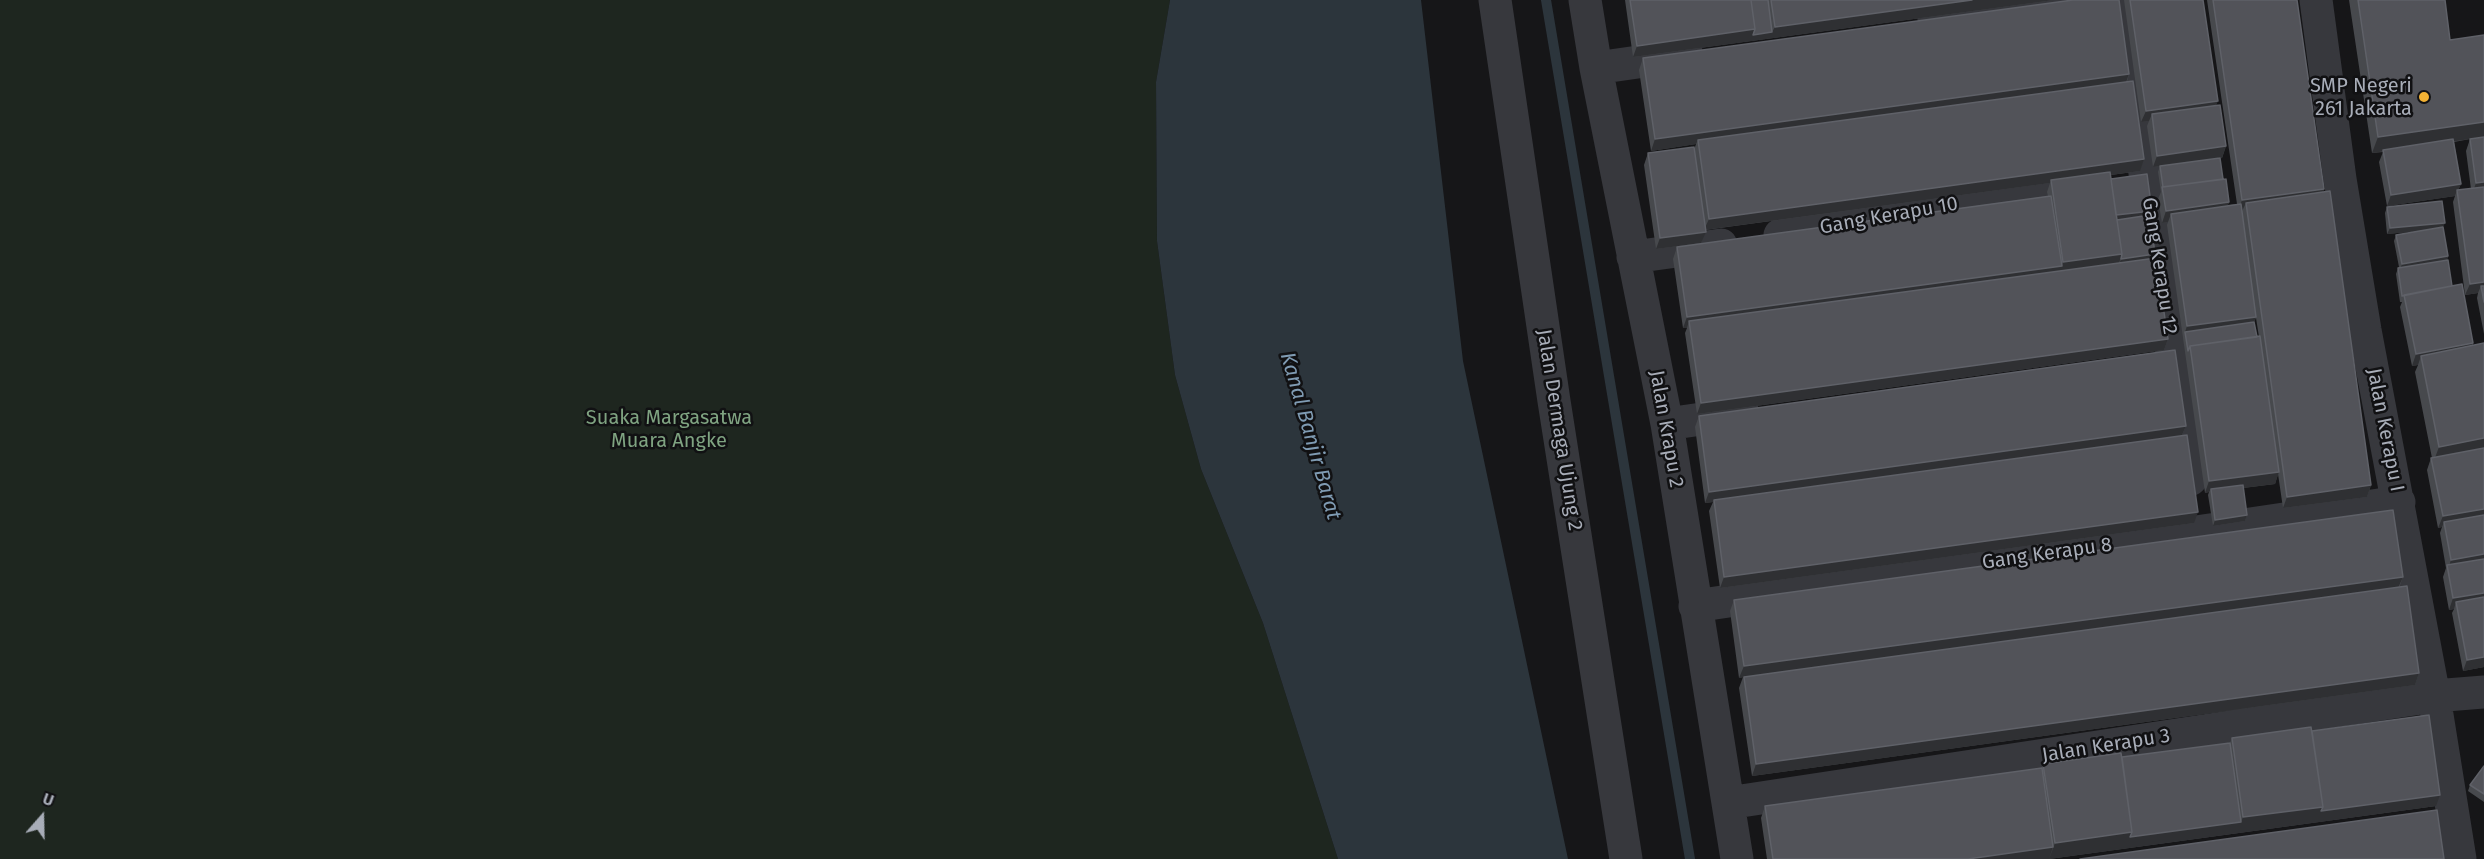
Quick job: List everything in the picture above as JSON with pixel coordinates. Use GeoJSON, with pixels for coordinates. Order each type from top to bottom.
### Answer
{"type":"FeatureCollection","features":[{"type":"Feature","properties":{"kind":"street","name":"Jalan Dermaga Ujung 2"},"geometry":{"type":"LineString","coordinates":[[1495,0],[1554,401],[1626,859]]}},
{"type":"Feature","properties":{"kind":"street","name":"Jalan Krapu 2"},"geometry":{"type":"LineString","coordinates":[[1585,0],[1596,68],[1667,424],[1737,859]]}},
{"type":"Feature","properties":{"kind":"street"},"geometry":{"type":"LineString","coordinates":[[1903,24],[2067,0]]}},
{"type":"Feature","properties":{"kind":"street","name":"Gang Kerapu 12"},"geometry":{"type":"LineString","coordinates":[[2119,0],[2199,532]]}},
{"type":"Feature","properties":{"kind":"street","name":"Jalan Kerapu I"},"geometry":{"type":"LineString","coordinates":[[2316,0],[2340,179],[2434,696],[2460,859]]}},
{"type":"Feature","properties":{"kind":"street"},"geometry":{"type":"LineString","coordinates":[[1596,68],[1714,51]]}},
{"type":"Feature","properties":{"kind":"street","name":"Gang Kerapu 10"},"geometry":{"type":"LineString","coordinates":[[1633,257],[2146,175]]}},
{"type":"Feature","properties":{"kind":"street"},"geometry":{"type":"LineString","coordinates":[[2137,357],[2172,352]]}},
{"type":"Feature","properties":{"kind":"street"},"geometry":{"type":"LineString","coordinates":[[1667,424],[1773,409]]}},
{"type":"Feature","properties":{"kind":"street","name":"Gang Kerapu 8"},"geometry":{"type":"LineString","coordinates":[[1695,606],[2398,502]]}},
{"type":"Feature","properties":{"kind":"street","name":"Jalan Kerapu 3"},"geometry":{"type":"LineString","coordinates":[[1728,803],[2434,696],[2484,692]]}},
{"type":"Feature","properties":{"kind":"green space","name":"Suaka Margasatwa Muara Angke"},"geometry":{"type":"Polygon","coordinates":[[[0,0],[1170,0],[1156,82],[1157,241],[1175,375],[1201,469],[1263,623],[1338,859],[0,859],[0,0]]]}},
{"type":"Feature","properties":{"kind":"water","name":"Kanal Banjir Barat"},"geometry":{"type":"Polygon","coordinates":[[[1170,0],[1421,0],[1463,361],[1568,859],[1338,859],[1263,623],[1201,469],[1175,375],[1157,241],[1156,82],[1170,0]]]}},
{"type":"Feature","properties":{"kind":"building"},"geometry":{"type":"Polygon","coordinates":[[[1630,0],[1751,0],[1755,29],[1637,46],[1630,0]]]}},
{"type":"Feature","properties":{"kind":"building"},"geometry":{"type":"Polygon","coordinates":[[[1751,0],[1768,0],[1772,32],[1753,35],[1755,29],[1751,0]]]}},
{"type":"Feature","properties":{"kind":"building"},"geometry":{"type":"Polygon","coordinates":[[[1771,0],[1972,0],[1775,27],[1771,0]]]}},
{"type":"Feature","properties":{"kind":"building"},"geometry":{"type":"Polygon","coordinates":[[[2073,0],[2119,0],[2129,74],[1655,139],[1643,58],[2073,0]]]}},
{"type":"Feature","properties":{"kind":"building"},"geometry":{"type":"Polygon","coordinates":[[[2130,0],[2203,0],[2218,101],[2146,111],[2130,0]]]}},
{"type":"Feature","properties":{"kind":"building"},"geometry":{"type":"Polygon","coordinates":[[[2213,0],[2297,0],[2324,189],[2242,200],[2213,0]]]}},
{"type":"Feature","properties":{"kind":"building","name":"SMP Negeri 261 Jakarta"},"geometry":{"type":"Polygon","coordinates":[[[2358,0],[2445,0],[2450,40],[2484,35],[2484,122],[2378,137],[2358,0]]]}},
{"type":"Feature","properties":{"kind":"building"},"geometry":{"type":"Polygon","coordinates":[[[2133,81],[2144,159],[1709,219],[1698,140],[2133,81]]]}},
{"type":"Feature","properties":{"kind":"building"},"geometry":{"type":"Polygon","coordinates":[[[2220,105],[2226,146],[2157,156],[2152,114],[2220,105]]]}},
{"type":"Feature","properties":{"kind":"building"},"geometry":{"type":"Polygon","coordinates":[[[2484,137],[2484,182],[2476,183],[2470,139],[2484,137]]]}},
{"type":"Feature","properties":{"kind":"building"},"geometry":{"type":"Polygon","coordinates":[[[2453,139],[2461,184],[2391,195],[2383,150],[2453,139]]]}},
{"type":"Feature","properties":{"kind":"building"},"geometry":{"type":"Polygon","coordinates":[[[1694,147],[1706,232],[1660,238],[1648,153],[1694,147]]]}},
{"type":"Feature","properties":{"kind":"building"},"geometry":{"type":"Polygon","coordinates":[[[2220,158],[2223,179],[2163,187],[2160,166],[2220,158]]]}},
{"type":"Feature","properties":{"kind":"building"},"geometry":{"type":"Polygon","coordinates":[[[2110,172],[2122,254],[2063,262],[2051,180],[2110,172]]]}},
{"type":"Feature","properties":{"kind":"building"},"geometry":{"type":"Polygon","coordinates":[[[2147,174],[2152,211],[2116,215],[2111,179],[2147,174]]]}},
{"type":"Feature","properties":{"kind":"building"},"geometry":{"type":"Polygon","coordinates":[[[2226,179],[2229,202],[2166,211],[2162,187],[2226,179]]]}},
{"type":"Feature","properties":{"kind":"building"},"geometry":{"type":"Polygon","coordinates":[[[2484,187],[2484,282],[2470,284],[2457,190],[2484,187]]]}},
{"type":"Feature","properties":{"kind":"building"},"geometry":{"type":"Polygon","coordinates":[[[2330,191],[2371,485],[2287,497],[2246,203],[2330,191]]]}},
{"type":"Feature","properties":{"kind":"building"},"geometry":{"type":"Polygon","coordinates":[[[2051,196],[2062,266],[1687,317],[1677,247],[2051,196]]]}},
{"type":"Feature","properties":{"kind":"building"},"geometry":{"type":"Polygon","coordinates":[[[2442,201],[2445,223],[2390,228],[2387,207],[2442,201]]]}},
{"type":"Feature","properties":{"kind":"building"},"geometry":{"type":"Polygon","coordinates":[[[2241,204],[2256,317],[2187,326],[2171,214],[2241,204]]]}},
{"type":"Feature","properties":{"kind":"building"},"geometry":{"type":"Polygon","coordinates":[[[2150,215],[2155,254],[2121,259],[2117,220],[2150,215]]]}},
{"type":"Feature","properties":{"kind":"building"},"geometry":{"type":"Polygon","coordinates":[[[2443,227],[2448,256],[2402,264],[2396,235],[2443,227]]]}},
{"type":"Feature","properties":{"kind":"building"},"geometry":{"type":"Polygon","coordinates":[[[2156,258],[2168,339],[1701,403],[1689,321],[2156,258]]]}},
{"type":"Feature","properties":{"kind":"building"},"geometry":{"type":"Polygon","coordinates":[[[2448,260],[2452,286],[2402,296],[2398,268],[2448,260]]]}},
{"type":"Feature","properties":{"kind":"building"},"geometry":{"type":"Polygon","coordinates":[[[2462,284],[2473,343],[2416,354],[2404,295],[2462,284]]]}},
{"type":"Feature","properties":{"kind":"building"},"geometry":{"type":"Polygon","coordinates":[[[2481,286],[2484,286],[2484,302],[2481,286]]]}},
{"type":"Feature","properties":{"kind":"building"},"geometry":{"type":"Polygon","coordinates":[[[2254,322],[2257,337],[2190,346],[2188,351],[2185,332],[2254,322]]]}},
{"type":"Feature","properties":{"kind":"building"},"geometry":{"type":"Polygon","coordinates":[[[2260,336],[2279,472],[2209,481],[2190,346],[2260,336]]]}},
{"type":"Feature","properties":{"kind":"building"},"geometry":{"type":"Polygon","coordinates":[[[2484,343],[2484,438],[2439,447],[2421,356],[2484,343]]]}},
{"type":"Feature","properties":{"kind":"building"},"geometry":{"type":"Polygon","coordinates":[[[2175,350],[2186,426],[1709,492],[1699,416],[2175,350]]]}},
{"type":"Feature","properties":{"kind":"building"},"geometry":{"type":"Polygon","coordinates":[[[2187,435],[2198,512],[1724,577],[1714,500],[2187,435]]]}},
{"type":"Feature","properties":{"kind":"building"},"geometry":{"type":"Polygon","coordinates":[[[2484,448],[2484,509],[2443,516],[2431,458],[2484,448]]]}},
{"type":"Feature","properties":{"kind":"building"},"geometry":{"type":"Polygon","coordinates":[[[2243,485],[2247,515],[2215,520],[2211,489],[2243,485]]]}},
{"type":"Feature","properties":{"kind":"building"},"geometry":{"type":"Polygon","coordinates":[[[2393,510],[2403,577],[1744,666],[1734,600],[2393,510]]]}},
{"type":"Feature","properties":{"kind":"building"},"geometry":{"type":"Polygon","coordinates":[[[2484,515],[2484,554],[2451,560],[2444,522],[2484,515]]]}},
{"type":"Feature","properties":{"kind":"building"},"geometry":{"type":"Polygon","coordinates":[[[2484,559],[2484,593],[2453,598],[2447,565],[2484,559]]]}},
{"type":"Feature","properties":{"kind":"building"},"geometry":{"type":"Polygon","coordinates":[[[2407,586],[2419,673],[1756,764],[1744,677],[2407,586]]]}},
{"type":"Feature","properties":{"kind":"building"},"geometry":{"type":"Polygon","coordinates":[[[2484,597],[2484,657],[2467,660],[2456,602],[2484,597]]]}},
{"type":"Feature","properties":{"kind":"building"},"geometry":{"type":"Polygon","coordinates":[[[2429,715],[2440,795],[2321,811],[2323,807],[2312,731],[2429,715]]]}},
{"type":"Feature","properties":{"kind":"building"},"geometry":{"type":"Polygon","coordinates":[[[2311,727],[2323,807],[2243,817],[2232,738],[2311,727]]]}},
{"type":"Feature","properties":{"kind":"building"},"geometry":{"type":"Polygon","coordinates":[[[2230,743],[2241,822],[2130,837],[2132,832],[2122,757],[2230,743]]]}},
{"type":"Feature","properties":{"kind":"building"},"geometry":{"type":"Polygon","coordinates":[[[2121,753],[2132,832],[2055,843],[2043,764],[2121,753]]]}},
{"type":"Feature","properties":{"kind":"building"},"geometry":{"type":"Polygon","coordinates":[[[2484,766],[2484,794],[2470,785],[2484,766]]]}},
{"type":"Feature","properties":{"kind":"building"},"geometry":{"type":"Polygon","coordinates":[[[2042,768],[2053,847],[1968,859],[1773,859],[1765,806],[2042,768]]]}},
{"type":"Feature","properties":{"kind":"building"},"geometry":{"type":"Polygon","coordinates":[[[2437,810],[2444,859],[2080,859],[2437,810]]]}},
{"type":"Feature","properties":{"kind":"waterway"},"geometry":{"type":"LineString","coordinates":[[1546,0],[1690,859]]}},
{"type":"Feature","properties":{"kind":"place","name":"SMP Negeri 261 Jakarta"},"geometry":{"type":"Point","coordinates":[2424,97]}}]}
